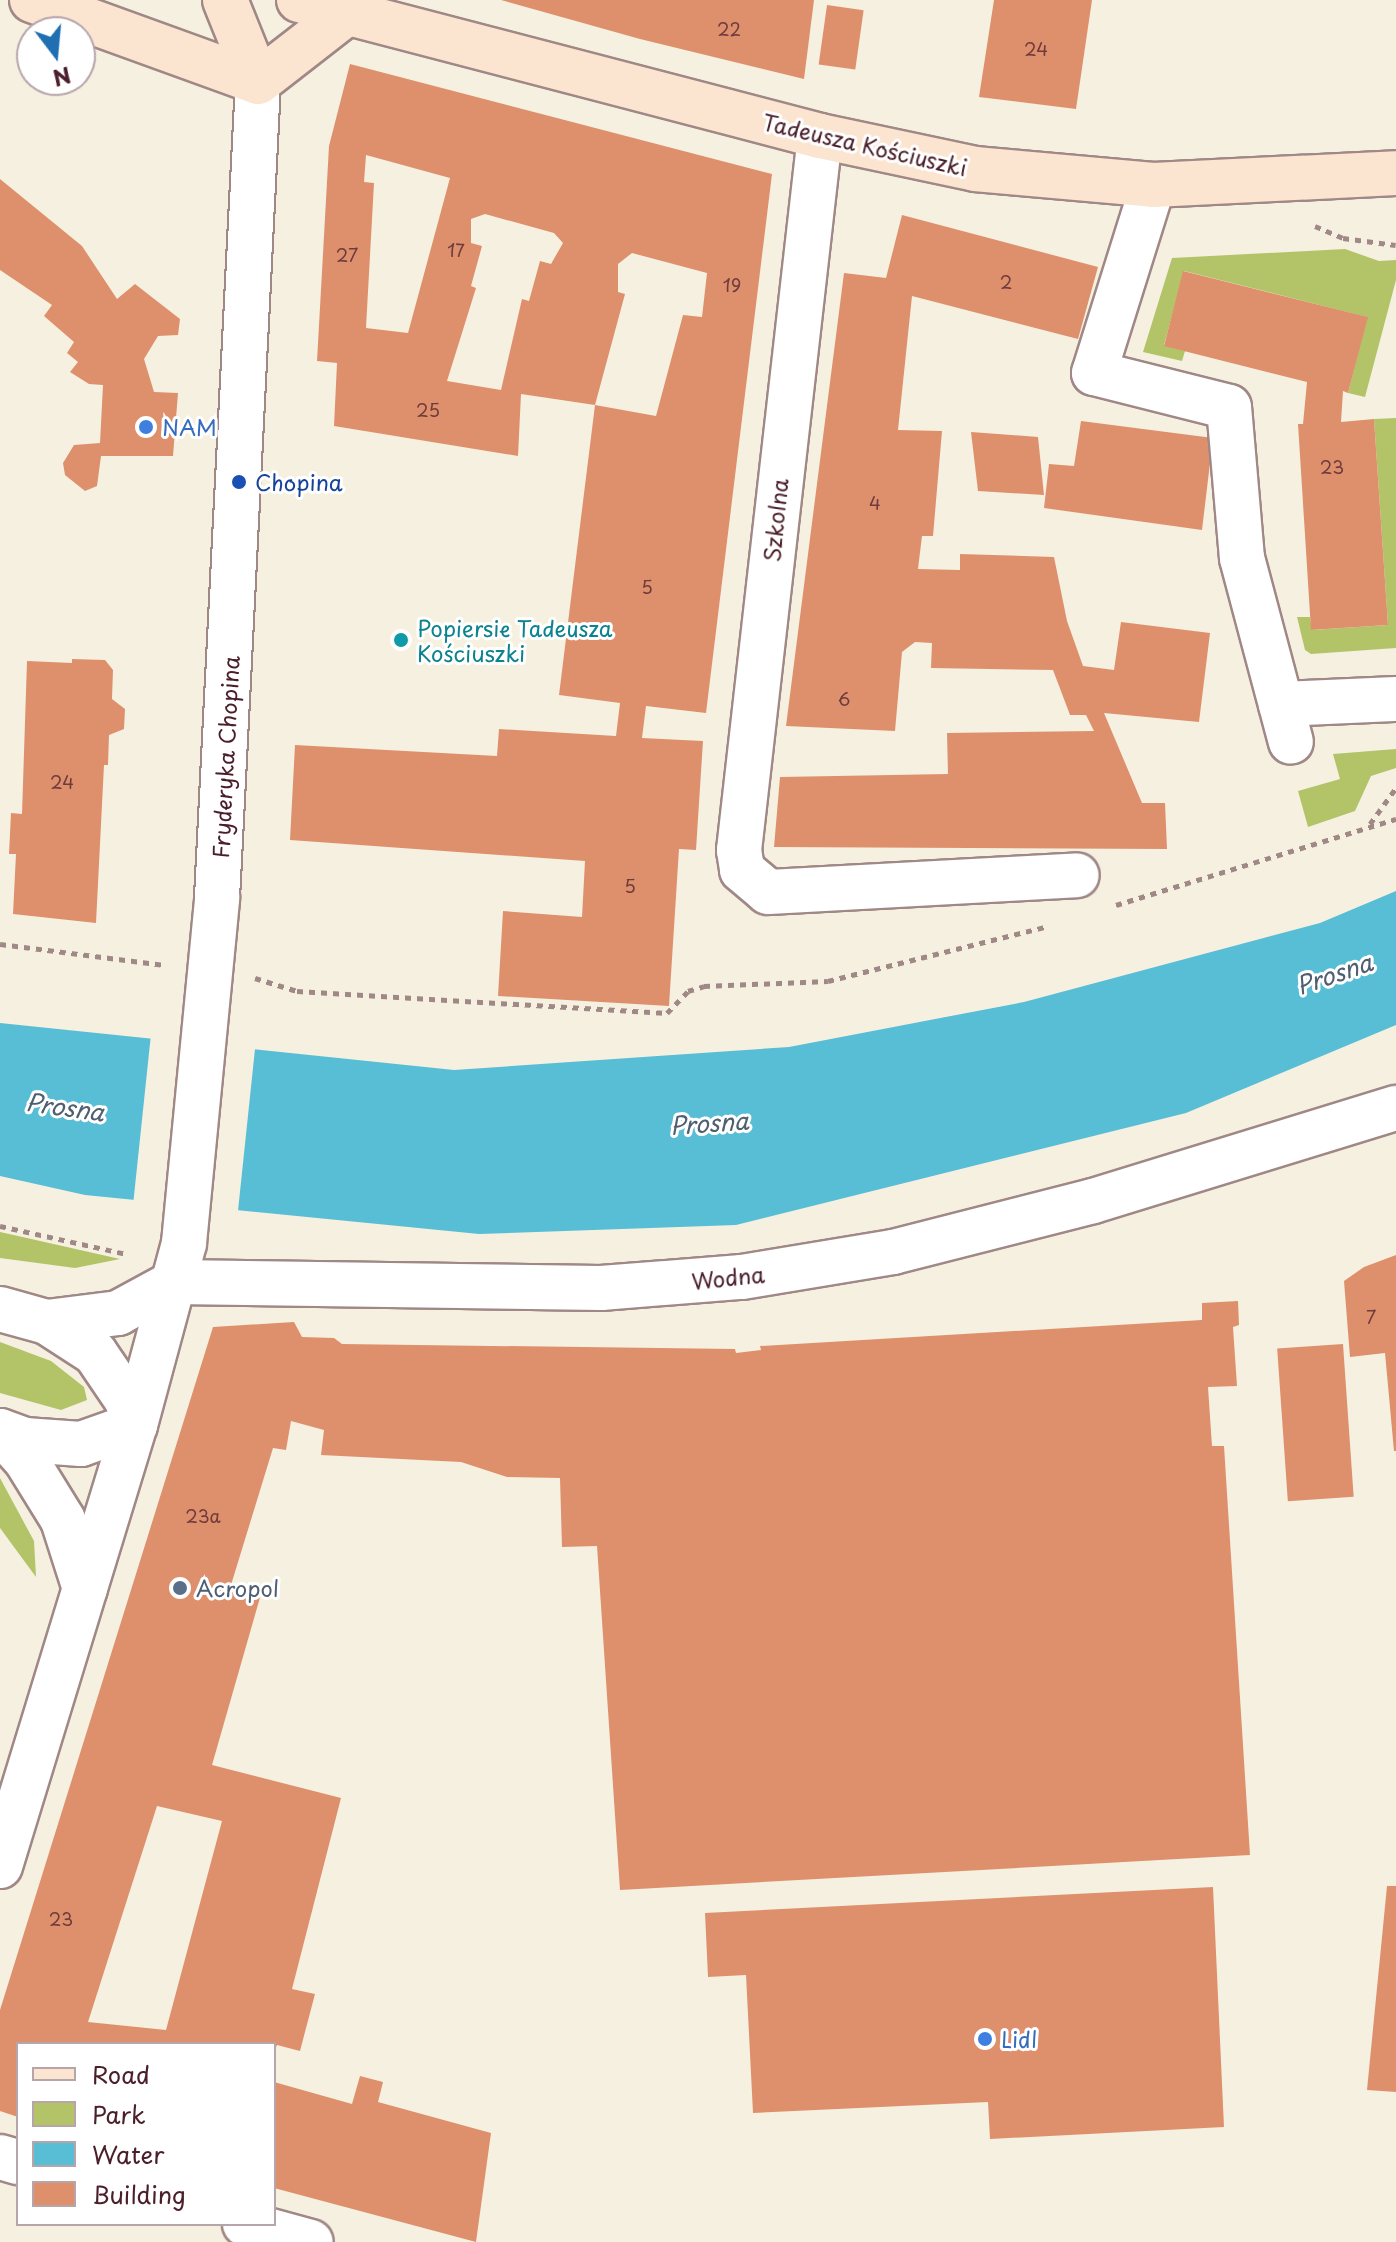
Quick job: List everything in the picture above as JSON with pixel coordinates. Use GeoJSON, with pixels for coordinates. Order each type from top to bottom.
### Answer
{"type":"FeatureCollection","features":[{"type":"Feature","properties":{"kind":"street"},"geometry":{"type":"LineString","coordinates":[[32,0],[258,82]]}},
{"type":"Feature","properties":{"kind":"street"},"geometry":{"type":"LineString","coordinates":[[225,0],[258,82]]}},
{"type":"Feature","properties":{"kind":"street","name":"Tadeusza Kościuszki"},"geometry":{"type":"LineString","coordinates":[[299,0],[820,136],[975,169],[1153,185],[1396,173]]}},
{"type":"Feature","properties":{"kind":"street"},"geometry":{"type":"LineString","coordinates":[[258,82],[347,13]]}},
{"type":"Feature","properties":{"kind":"street","name":"Fryderyka Chopina"},"geometry":{"type":"LineString","coordinates":[[0,1866],[135,1425],[180,1263],[208,1006],[258,82]]}},
{"type":"Feature","properties":{"kind":"street","name":"Szkolna"},"geometry":{"type":"LineString","coordinates":[[820,136],[739,850],[742,870],[768,892],[1077,875]]}},
{"type":"Feature","properties":{"kind":"street"},"geometry":{"type":"LineString","coordinates":[[1153,185],[1094,373],[1229,407],[1242,558],[1286,723],[1396,699]]}},
{"type":"Feature","properties":{"kind":"street","name":"Wodna"},"geometry":{"type":"LineString","coordinates":[[47,1322],[118,1313],[180,1263],[601,1288],[742,1277],[893,1252],[1093,1201],[1396,1108]]}},
{"type":"Feature","properties":{"kind":"street","name":"Wodna"},"geometry":{"type":"LineString","coordinates":[[0,1309],[47,1322],[95,1353],[127,1400],[135,1425]]}},
{"type":"Feature","properties":{"kind":"street"},"geometry":{"type":"LineString","coordinates":[[0,1431],[25,1440],[81,1444],[135,1425]]}},
{"type":"Feature","properties":{"kind":"street"},"geometry":{"type":"LineString","coordinates":[[0,1431],[26,1460],[58,1510],[85,1589]]}},
{"type":"Feature","properties":{"kind":"street"},"geometry":{"type":"LineString","coordinates":[[252,2226],[311,2242]]}},
{"type":"Feature","properties":{"kind":"path"},"geometry":{"type":"LineString","coordinates":[[1343,238],[1396,245]]}},
{"type":"Feature","properties":{"kind":"path"},"geometry":{"type":"LineString","coordinates":[[1396,788],[1370,825],[1396,819]]}},
{"type":"Feature","properties":{"kind":"path"},"geometry":{"type":"LineString","coordinates":[[0,944],[170,965]]}},
{"type":"Feature","properties":{"kind":"path"},"geometry":{"type":"LineString","coordinates":[[250,976],[297,991],[667,1013],[688,991],[704,986]]}},
{"type":"Feature","properties":{"kind":"path"},"geometry":{"type":"LineString","coordinates":[[0,1226],[135,1256]]}},
{"type":"Feature","properties":{"kind":"green space"},"geometry":{"type":"Polygon","coordinates":[[[1345,249],[1379,261],[1396,260],[1396,280],[1365,397],[1348,393],[1367,317],[1184,271],[1164,345],[1185,351],[1182,361],[1143,352],[1172,258],[1345,249]]]}},
{"type":"Feature","properties":{"kind":"green space"},"geometry":{"type":"Polygon","coordinates":[[[1396,418],[1396,648],[1311,654],[1305,650],[1297,617],[1310,617],[1312,630],[1388,625],[1374,419],[1396,418]]]}},
{"type":"Feature","properties":{"kind":"green space"},"geometry":{"type":"Polygon","coordinates":[[[1396,749],[1396,768],[1371,776],[1355,811],[1308,827],[1298,791],[1340,779],[1333,754],[1396,749]]]}},
{"type":"Feature","properties":{"kind":"green space"},"geometry":{"type":"Polygon","coordinates":[[[0,1232],[120,1259],[75,1268],[0,1258],[0,1232]]]}},
{"type":"Feature","properties":{"kind":"green space"},"geometry":{"type":"Polygon","coordinates":[[[0,1342],[51,1361],[84,1387],[87,1400],[61,1410],[0,1393],[0,1342]]]}},
{"type":"Feature","properties":{"kind":"green space"},"geometry":{"type":"Polygon","coordinates":[[[0,1478],[34,1541],[36,1577],[0,1528],[0,1478]]]}},
{"type":"Feature","properties":{"kind":"water","name":"Prosna"},"geometry":{"type":"Polygon","coordinates":[[[1396,891],[1396,1025],[1186,1113],[736,1225],[479,1234],[85,1195],[0,1176],[0,1023],[454,1070],[789,1047],[1024,1002],[1320,923],[1396,891]]]}},
{"type":"Feature","properties":{"kind":"pier"},"geometry":{"type":"Polygon","coordinates":[[[151,1034],[255,1045],[238,1215],[133,1204],[151,1034]]]}},
{"type":"Feature","properties":{"kind":"building"},"geometry":{"type":"Polygon","coordinates":[[[501,0],[814,0],[804,79],[640,39],[501,0]]]}},
{"type":"Feature","properties":{"kind":"building"},"geometry":{"type":"Polygon","coordinates":[[[994,0],[1092,0],[1076,109],[979,97],[994,0]]]}},
{"type":"Feature","properties":{"kind":"building"},"geometry":{"type":"Polygon","coordinates":[[[827,5],[864,10],[855,70],[819,64],[827,5]]]}},
{"type":"Feature","properties":{"kind":"building"},"geometry":{"type":"Polygon","coordinates":[[[350,64],[772,174],[706,713],[646,706],[642,738],[703,741],[696,850],[679,849],[669,1006],[498,996],[503,911],[582,917],[585,861],[290,840],[295,745],[497,756],[499,729],[616,736],[620,703],[559,695],[595,405],[521,394],[518,456],[334,426],[337,363],[317,361],[329,146],[350,64]],[[366,155],[364,182],[374,183],[366,328],[408,333],[450,178],[366,155]],[[485,214],[471,219],[471,243],[482,246],[471,286],[476,288],[447,381],[501,390],[522,299],[529,301],[540,261],[551,264],[563,243],[554,233],[485,214]],[[632,253],[618,264],[618,292],[625,294],[595,405],[656,416],[683,315],[702,317],[707,273],[632,253]]]}},
{"type":"Feature","properties":{"kind":"building"},"geometry":{"type":"Polygon","coordinates":[[[0,179],[82,246],[117,299],[135,284],[180,319],[178,335],[158,336],[144,359],[154,392],[178,393],[173,456],[101,456],[97,486],[85,491],[65,475],[63,463],[74,445],[100,443],[103,385],[89,384],[70,372],[78,362],[67,353],[74,342],[44,316],[52,305],[0,270],[0,179]]]}},
{"type":"Feature","properties":{"kind":"building"},"geometry":{"type":"Polygon","coordinates":[[[902,215],[1098,267],[1078,339],[912,296],[898,430],[942,431],[933,536],[922,536],[918,569],[960,570],[960,554],[1054,557],[1067,621],[1083,666],[1114,670],[1121,622],[1210,633],[1199,722],[1104,713],[1142,803],[1165,803],[1167,849],[774,847],[780,777],[948,774],[947,733],[1094,731],[1086,715],[1070,715],[1053,670],[931,668],[932,643],[915,642],[902,652],[895,731],[786,726],[844,273],[886,278],[902,215]]]}},
{"type":"Feature","properties":{"kind":"building"},"geometry":{"type":"Polygon","coordinates":[[[1183,271],[1368,317],[1348,393],[1343,391],[1341,422],[1374,419],[1388,625],[1311,630],[1298,424],[1303,424],[1307,382],[1164,346],[1183,271]]]}},
{"type":"Feature","properties":{"kind":"building"},"geometry":{"type":"Polygon","coordinates":[[[1081,421],[1213,438],[1202,530],[1044,508],[1049,464],[1074,466],[1081,421]]]}},
{"type":"Feature","properties":{"kind":"building"},"geometry":{"type":"Polygon","coordinates":[[[971,432],[1038,437],[1044,495],[978,491],[971,432]]]}},
{"type":"Feature","properties":{"kind":"building"},"geometry":{"type":"Polygon","coordinates":[[[72,659],[105,660],[113,670],[112,699],[125,709],[124,729],[109,735],[108,765],[104,765],[96,923],[13,914],[16,854],[9,854],[11,813],[22,814],[27,661],[72,663],[72,659]]]}},
{"type":"Feature","properties":{"kind":"building"},"geometry":{"type":"Polygon","coordinates":[[[1396,1255],[1394,1451],[1385,1353],[1350,1357],[1344,1281],[1364,1267],[1396,1255]]]}},
{"type":"Feature","properties":{"kind":"building"},"geometry":{"type":"Polygon","coordinates":[[[1238,1301],[1239,1325],[1233,1327],[1237,1386],[1208,1387],[1212,1446],[1224,1446],[1250,1855],[620,1890],[597,1546],[562,1547],[560,1478],[507,1477],[461,1462],[321,1455],[324,1430],[291,1421],[286,1450],[273,1448],[231,1585],[261,1594],[212,1765],[341,1798],[292,1989],[315,1994],[300,2051],[277,2045],[276,2047],[276,2042],[16,2042],[16,2116],[0,2111],[0,2010],[213,1327],[294,1322],[302,1337],[334,1338],[342,1344],[735,1349],[736,1353],[761,1350],[760,1346],[1202,1320],[1202,1303],[1238,1301]],[[157,1806],[88,2022],[166,2030],[222,1821],[157,1806]]]}},
{"type":"Feature","properties":{"kind":"building"},"geometry":{"type":"Polygon","coordinates":[[[1343,1344],[1354,1497],[1288,1501],[1277,1349],[1343,1344]]]}},
{"type":"Feature","properties":{"kind":"building"},"geometry":{"type":"Polygon","coordinates":[[[1387,1886],[1396,1886],[1396,2092],[1367,2090],[1387,1886]]]}},
{"type":"Feature","properties":{"kind":"building","name":"Lidl"},"geometry":{"type":"Polygon","coordinates":[[[1213,1887],[1224,2127],[990,2139],[988,2102],[753,2113],[746,1975],[708,1977],[705,1913],[1213,1887]]]}},
{"type":"Feature","properties":{"kind":"building"},"geometry":{"type":"Polygon","coordinates":[[[360,2076],[383,2082],[378,2102],[491,2133],[476,2242],[276,2189],[276,2083],[352,2104],[360,2076]]]}},
{"type":"Feature","properties":{"kind":"place","name":"NAM"},"geometry":{"type":"Point","coordinates":[146,427]}},
{"type":"Feature","properties":{"kind":"place","name":"Chopina"},"geometry":{"type":"Point","coordinates":[239,482]}},
{"type":"Feature","properties":{"kind":"place","name":"Popiersie Tadeusza Kościuszki"},"geometry":{"type":"Point","coordinates":[401,640]}},
{"type":"Feature","properties":{"kind":"place","name":"Acropol"},"geometry":{"type":"Point","coordinates":[180,1588]}},
{"type":"Feature","properties":{"kind":"place","name":"Lidl"},"geometry":{"type":"Point","coordinates":[985,2039]}}]}
